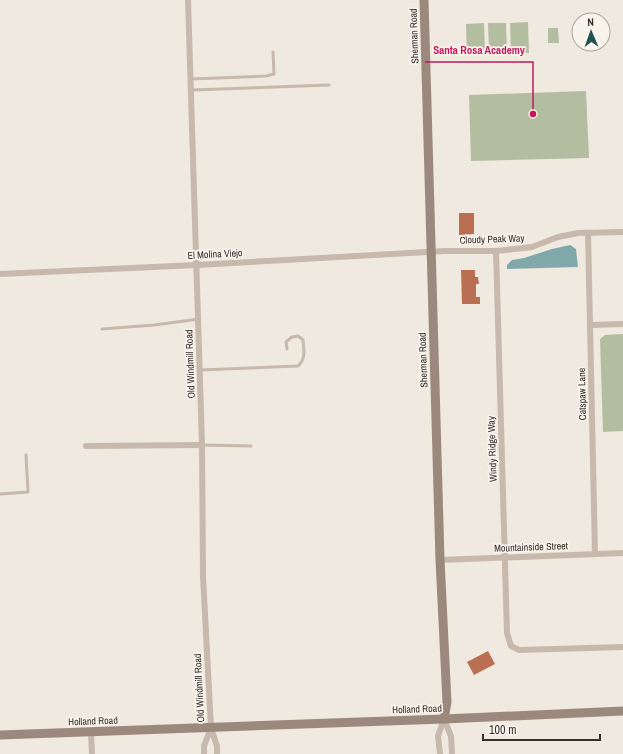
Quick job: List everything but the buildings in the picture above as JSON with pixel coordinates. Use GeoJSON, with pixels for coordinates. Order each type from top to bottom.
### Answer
{"type":"FeatureCollection","features":[{"type":"Feature","properties":{"kind":"street","name":"Old Windmill Road"},"geometry":{"type":"LineString","coordinates":[[188,0],[199,319],[203,576],[211,728]]}},
{"type":"Feature","properties":{"kind":"street","name":"Sherman Road"},"geometry":{"type":"LineString","coordinates":[[424,0],[440,560],[447,702],[444,719],[438,736],[440,754]]}},
{"type":"Feature","properties":{"kind":"street","name":"Cloudy Peak Way"},"geometry":{"type":"LineString","coordinates":[[431,252],[496,250],[532,247],[558,237],[578,233],[623,232]]}},
{"type":"Feature","properties":{"kind":"street","name":"Catspaw Lane"},"geometry":{"type":"LineString","coordinates":[[588,233],[595,554]]}},
{"type":"Feature","properties":{"kind":"street","name":"Windy Ridge Way"},"geometry":{"type":"LineString","coordinates":[[496,250],[504,558],[507,633],[511,646],[519,650],[623,647]]}},
{"type":"Feature","properties":{"kind":"street","name":"El Molina Viejo"},"geometry":{"type":"LineString","coordinates":[[0,274],[431,252]]}},
{"type":"Feature","properties":{"kind":"street"},"geometry":{"type":"LineString","coordinates":[[590,324],[623,324]]}},
{"type":"Feature","properties":{"kind":"street"},"geometry":{"type":"LineString","coordinates":[[86,446],[202,445]]}},
{"type":"Feature","properties":{"kind":"street","name":"Mountainside Street"},"geometry":{"type":"LineString","coordinates":[[440,560],[623,554]]}},
{"type":"Feature","properties":{"kind":"street","name":"Holland Road"},"geometry":{"type":"LineString","coordinates":[[0,735],[623,711]]}},
{"type":"Feature","properties":{"kind":"street"},"geometry":{"type":"LineString","coordinates":[[444,719],[452,736],[452,754]]}},
{"type":"Feature","properties":{"kind":"street"},"geometry":{"type":"LineString","coordinates":[[204,754],[204,746],[211,728]]}},
{"type":"Feature","properties":{"kind":"street"},"geometry":{"type":"LineString","coordinates":[[211,728],[217,746],[217,754]]}},
{"type":"Feature","properties":{"kind":"street"},"geometry":{"type":"LineString","coordinates":[[91,732],[92,754]]}},
{"type":"Feature","properties":{"kind":"lane"},"geometry":{"type":"LineString","coordinates":[[191,79],[266,76],[274,74],[273,52]]}},
{"type":"Feature","properties":{"kind":"lane"},"geometry":{"type":"LineString","coordinates":[[192,90],[329,85]]}},
{"type":"Feature","properties":{"kind":"lane"},"geometry":{"type":"LineString","coordinates":[[102,329],[154,325],[199,319]]}},
{"type":"Feature","properties":{"kind":"lane"},"geometry":{"type":"LineString","coordinates":[[200,370],[298,366],[302,362],[304,351],[303,340],[298,336],[292,337],[286,342],[287,349]]}},
{"type":"Feature","properties":{"kind":"lane"},"geometry":{"type":"LineString","coordinates":[[202,445],[252,446]]}},
{"type":"Feature","properties":{"kind":"lane"},"geometry":{"type":"LineString","coordinates":[[0,494],[28,492],[26,455]]}},
{"type":"Feature","properties":{"kind":"green space"},"geometry":{"type":"Polygon","coordinates":[[[528,22],[529,53],[511,53],[510,23],[528,22]]]}},
{"type":"Feature","properties":{"kind":"green space"},"geometry":{"type":"Polygon","coordinates":[[[484,23],[485,54],[467,54],[466,24],[484,23]]]}},
{"type":"Feature","properties":{"kind":"green space"},"geometry":{"type":"Polygon","coordinates":[[[488,23],[506,23],[507,53],[489,53],[488,23]]]}},
{"type":"Feature","properties":{"kind":"green space"},"geometry":{"type":"Polygon","coordinates":[[[548,28],[558,28],[559,43],[548,43],[548,28]]]}},
{"type":"Feature","properties":{"kind":"green space"},"geometry":{"type":"Polygon","coordinates":[[[586,91],[589,158],[471,161],[469,95],[586,91]]]}},
{"type":"Feature","properties":{"kind":"green space"},"geometry":{"type":"Polygon","coordinates":[[[623,334],[623,431],[603,432],[600,339],[605,335],[623,334]]]}},
{"type":"Feature","properties":{"kind":"water"},"geometry":{"type":"Polygon","coordinates":[[[570,245],[576,249],[578,267],[507,269],[507,265],[512,260],[570,245]]]}},
{"type":"Feature","properties":{"kind":"place","name":"Santa Rosa Academy"},"geometry":{"type":"Point","coordinates":[533,114]}}]}
